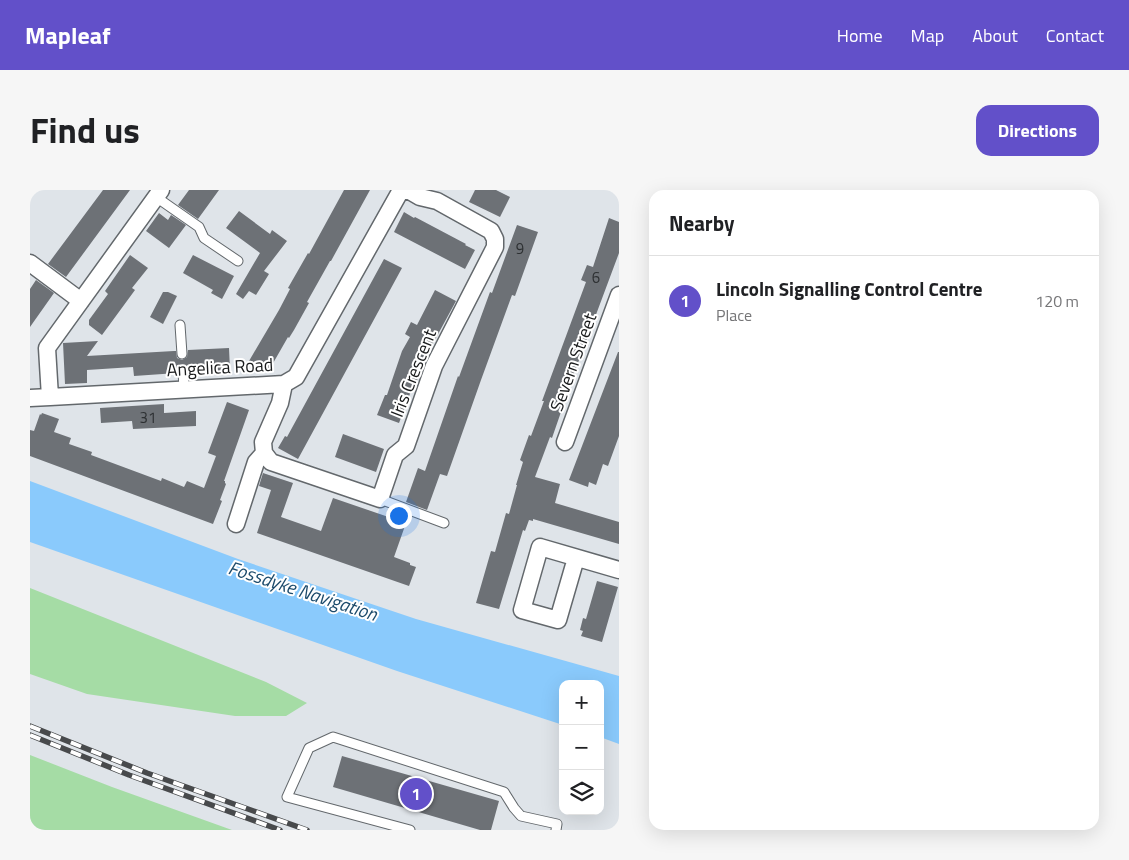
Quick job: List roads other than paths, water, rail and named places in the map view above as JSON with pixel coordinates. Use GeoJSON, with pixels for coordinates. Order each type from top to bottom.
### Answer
{"type":"FeatureCollection","features":[{"type":"Feature","properties":{"kind":"street","name":"Angelica Road"},"geometry":{"type":"LineString","coordinates":[[30,398],[284,384],[296,377],[402,190]]}},
{"type":"Feature","properties":{"kind":"street","name":"Iris Crescent"},"geometry":{"type":"LineString","coordinates":[[380,499],[395,455],[406,446],[434,366],[494,247],[491,231],[437,201],[408,190]]}},
{"type":"Feature","properties":{"kind":"street"},"geometry":{"type":"LineString","coordinates":[[50,397],[47,348],[159,194]]}},
{"type":"Feature","properties":{"kind":"street"},"geometry":{"type":"LineString","coordinates":[[30,263],[81,301]]}},
{"type":"Feature","properties":{"kind":"street","name":"Severn Street"},"geometry":{"type":"LineString","coordinates":[[565,442],[619,295]]}},
{"type":"Feature","properties":{"kind":"street"},"geometry":{"type":"LineString","coordinates":[[284,384],[280,403],[263,442],[264,453],[271,462],[380,499]]}},
{"type":"Feature","properties":{"kind":"street"},"geometry":{"type":"LineString","coordinates":[[236,524],[256,462],[264,453]]}},
{"type":"Feature","properties":{"kind":"street"},"geometry":{"type":"LineString","coordinates":[[576,558],[558,620],[522,610],[540,547],[619,570]]}},
{"type":"Feature","properties":{"kind":"lane"},"geometry":{"type":"LineString","coordinates":[[159,194],[199,227],[204,238],[238,261]]}},
{"type":"Feature","properties":{"kind":"lane"},"geometry":{"type":"LineString","coordinates":[[180,325],[182,354]]}},
{"type":"Feature","properties":{"kind":"lane"},"geometry":{"type":"LineString","coordinates":[[183,371],[184,390]]}},
{"type":"Feature","properties":{"kind":"lane"},"geometry":{"type":"LineString","coordinates":[[380,499],[444,523]]}},
{"type":"Feature","properties":{"kind":"lane"},"geometry":{"type":"LineString","coordinates":[[410,830],[287,797],[309,748],[333,737],[504,792],[521,816],[557,824],[556,830]]}},
{"type":"Feature","properties":{"kind":"water","name":"Fossdyke Navigation"},"geometry":{"type":"Polygon","coordinates":[[[30,481],[238,559],[416,619],[619,676],[619,744],[604,738],[604,680],[559,680],[559,724],[397,671],[30,542],[30,481]]]}},
{"type":"Feature","properties":{"kind":"railway"},"geometry":{"type":"LineString","coordinates":[[30,726],[147,773],[307,830]]}},
{"type":"Feature","properties":{"kind":"railway"},"geometry":{"type":"LineString","coordinates":[[30,735],[129,775],[280,830]]}},
{"type":"Feature","properties":{"kind":"place","name":"Lincoln Signalling Control Centre"},"geometry":{"type":"Point","coordinates":[416,794]}}]}
